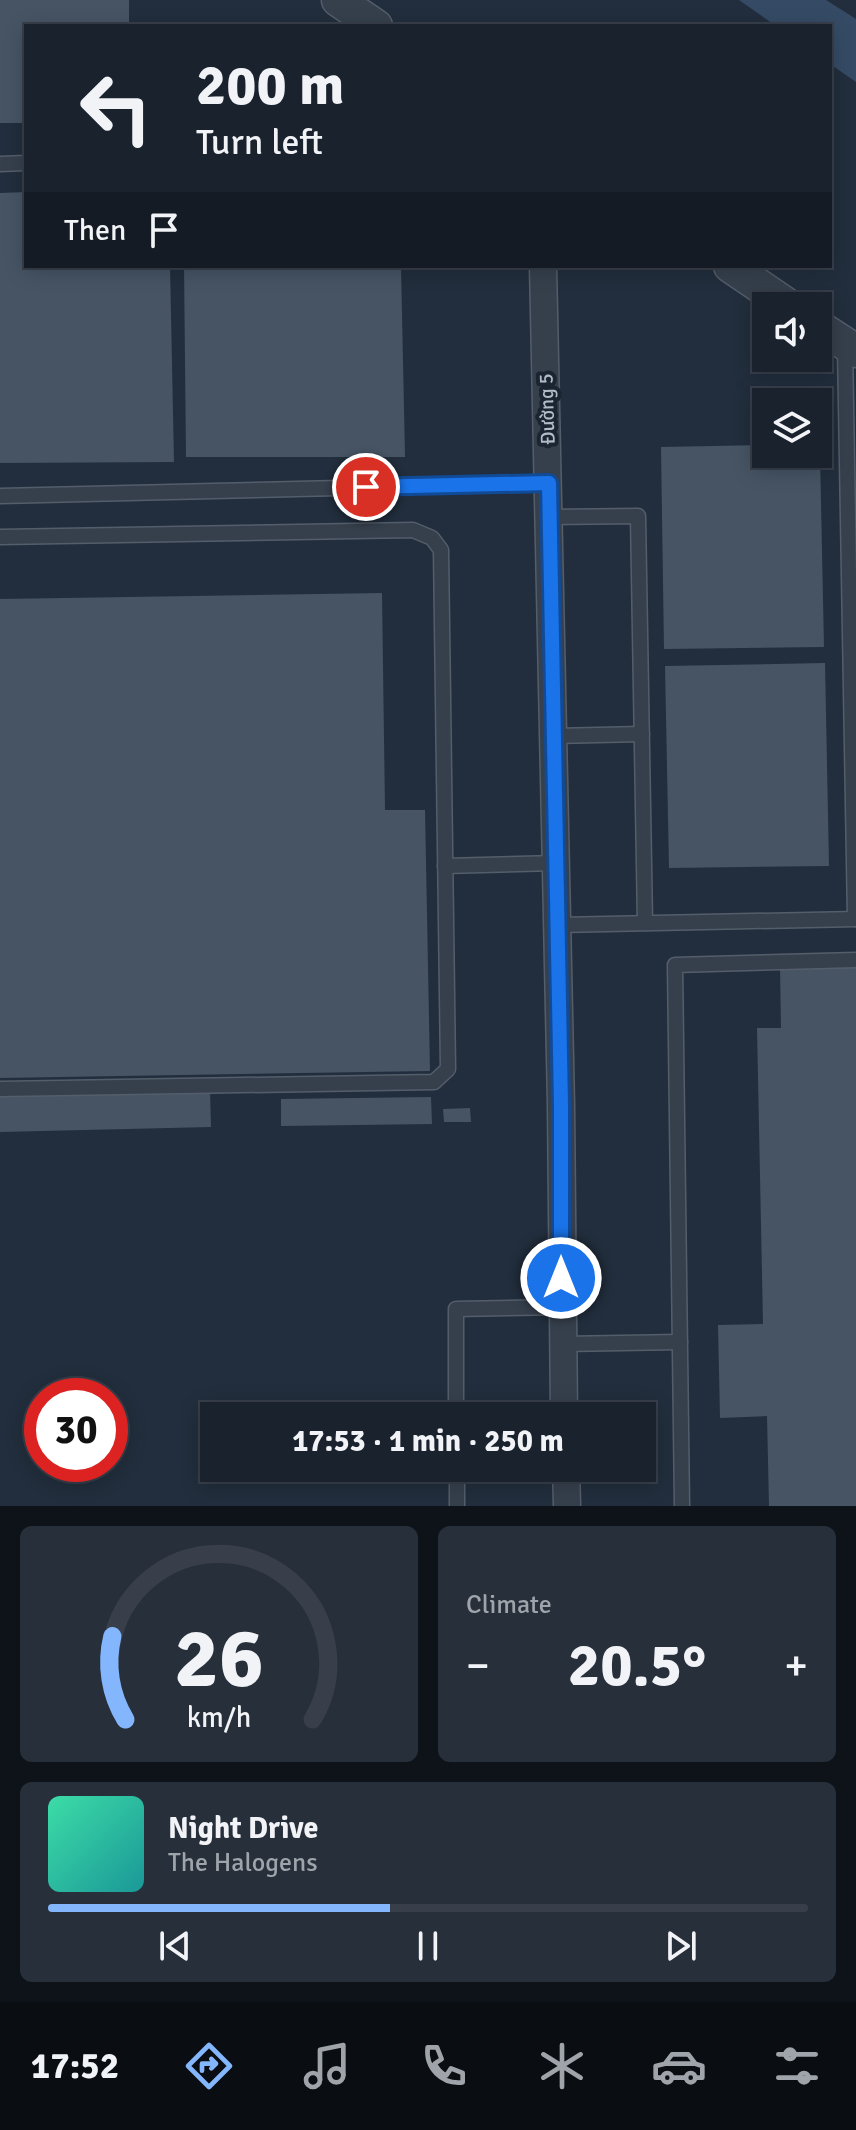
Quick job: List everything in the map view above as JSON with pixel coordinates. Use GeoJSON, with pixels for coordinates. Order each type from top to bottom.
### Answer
{"type":"FeatureCollection","features":[{"type":"Feature","properties":{"kind":"street"},"geometry":{"type":"LineString","coordinates":[[338,0],[373,24]]}},
{"type":"Feature","properties":{"kind":"street","name":"Đường 5"},"geometry":{"type":"LineString","coordinates":[[543,268],[557,863],[564,1402]]}},
{"type":"Feature","properties":{"kind":"street"},"geometry":{"type":"LineString","coordinates":[[733,268],[768,292]]}},
{"type":"Feature","properties":{"kind":"street"},"geometry":{"type":"LineString","coordinates":[[832,335],[851,348]]}},
{"type":"Feature","properties":{"kind":"street"},"geometry":{"type":"LineString","coordinates":[[566,1482],[567,1506]]}},
{"type":"Feature","properties":{"kind":"lane"},"geometry":{"type":"LineString","coordinates":[[0,164],[24,163]]}},
{"type":"Feature","properties":{"kind":"lane"},"geometry":{"type":"LineString","coordinates":[[558,925],[856,919],[851,348]]}},
{"type":"Feature","properties":{"kind":"lane"},"geometry":{"type":"LineString","coordinates":[[0,496],[549,483]]}},
{"type":"Feature","properties":{"kind":"lane"},"geometry":{"type":"LineString","coordinates":[[550,517],[638,516],[645,923]]}},
{"type":"Feature","properties":{"kind":"lane"},"geometry":{"type":"LineString","coordinates":[[0,537],[413,530],[432,538],[441,550],[448,1069],[434,1082],[0,1089]]}},
{"type":"Feature","properties":{"kind":"lane"},"geometry":{"type":"LineString","coordinates":[[554,736],[642,734]]}},
{"type":"Feature","properties":{"kind":"lane"},"geometry":{"type":"LineString","coordinates":[[445,866],[557,863]]}},
{"type":"Feature","properties":{"kind":"lane"},"geometry":{"type":"LineString","coordinates":[[682,1506],[675,965],[856,960]]}},
{"type":"Feature","properties":{"kind":"lane"},"geometry":{"type":"LineString","coordinates":[[456,1402],[456,1309],[561,1307]]}},
{"type":"Feature","properties":{"kind":"lane"},"geometry":{"type":"LineString","coordinates":[[562,1344],[680,1342]]}},
{"type":"Feature","properties":{"kind":"lane"},"geometry":{"type":"LineString","coordinates":[[457,1482],[457,1506]]}},
{"type":"Feature","properties":{"kind":"water"},"geometry":{"type":"Polygon","coordinates":[[[739,0],[826,0],[856,19],[856,82],[832,65],[832,24],[773,24],[739,0]]]}},
{"type":"Feature","properties":{"kind":"building"},"geometry":{"type":"Polygon","coordinates":[[[0,0],[129,0],[129,24],[24,24],[24,123],[0,123],[0,0]]]}},
{"type":"Feature","properties":{"kind":"building"},"geometry":{"type":"Polygon","coordinates":[[[24,192],[24,268],[170,268],[174,462],[0,463],[0,193],[24,192]]]}},
{"type":"Feature","properties":{"kind":"building"},"geometry":{"type":"Polygon","coordinates":[[[184,268],[401,268],[405,457],[186,457],[184,268]]]}},
{"type":"Feature","properties":{"kind":"building"},"geometry":{"type":"Polygon","coordinates":[[[752,445],[752,468],[820,468],[824,647],[664,649],[661,447],[752,445]]]}},
{"type":"Feature","properties":{"kind":"building"},"geometry":{"type":"Polygon","coordinates":[[[382,593],[385,810],[425,810],[430,1071],[0,1078],[0,599],[382,593]]]}},
{"type":"Feature","properties":{"kind":"building"},"geometry":{"type":"Polygon","coordinates":[[[825,663],[829,866],[669,868],[665,666],[825,663]]]}},
{"type":"Feature","properties":{"kind":"building"},"geometry":{"type":"Polygon","coordinates":[[[856,966],[856,1506],[769,1506],[767,1416],[720,1418],[718,1325],[763,1324],[757,1028],[781,1028],[780,967],[856,966]]]}},
{"type":"Feature","properties":{"kind":"building"},"geometry":{"type":"Polygon","coordinates":[[[210,1090],[211,1127],[0,1132],[0,1095],[210,1090]]]}},
{"type":"Feature","properties":{"kind":"building"},"geometry":{"type":"Polygon","coordinates":[[[431,1097],[432,1124],[281,1126],[281,1099],[431,1097]]]}},
{"type":"Feature","properties":{"kind":"building"},"geometry":{"type":"Polygon","coordinates":[[[470,1108],[471,1122],[444,1122],[443,1109],[470,1108]]]}},
{"type":"Feature","properties":{"kind":"route"},"geometry":{"type":"LineString","coordinates":[[366,487],[549,483],[561,1105],[561,1278]]}}]}
